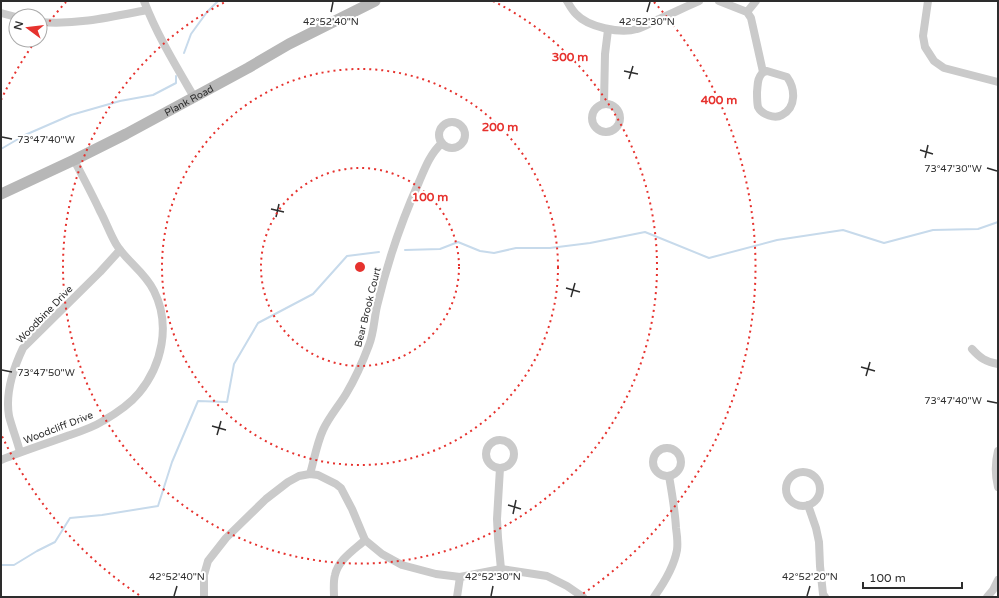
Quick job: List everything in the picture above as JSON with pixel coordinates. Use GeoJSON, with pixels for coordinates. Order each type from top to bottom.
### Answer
{"type":"FeatureCollection","features":[{"type":"Feature","properties":{"kind":"street"},"geometry":{"type":"LineString","coordinates":[[144,1],[147,10],[170,55],[194,97]]}},
{"type":"Feature","properties":{"kind":"street","name":"Plank Road"},"geometry":{"type":"LineString","coordinates":[[1,194],[126,134],[289,44],[375,1]]}},
{"type":"Feature","properties":{"kind":"street"},"geometry":{"type":"LineString","coordinates":[[567,1],[576,15],[589,23],[608,30],[637,29],[699,1]]}},
{"type":"Feature","properties":{"kind":"street"},"geometry":{"type":"LineString","coordinates":[[719,1],[747,12],[751,18],[763,72]]}},
{"type":"Feature","properties":{"kind":"street"},"geometry":{"type":"LineString","coordinates":[[747,12],[756,1]]}},
{"type":"Feature","properties":{"kind":"street"},"geometry":{"type":"LineString","coordinates":[[928,1],[923,36],[924,47],[934,61],[944,68],[998,82]]}},
{"type":"Feature","properties":{"kind":"street"},"geometry":{"type":"LineString","coordinates":[[48,22],[86,22],[147,10]]}},
{"type":"Feature","properties":{"kind":"street"},"geometry":{"type":"LineString","coordinates":[[604,104],[605,54],[608,30]]}},
{"type":"Feature","properties":{"kind":"street"},"geometry":{"type":"LineString","coordinates":[[763,72],[779,74],[787,77],[791,83],[793,98],[790,108],[782,115],[775,117],[765,114],[758,108],[757,96],[759,77],[763,72]]}},
{"type":"Feature","properties":{"kind":"street","name":"Bear Brook Court"},"geometry":{"type":"LineString","coordinates":[[310,474],[322,432],[328,420],[346,394],[365,356],[370,342],[386,270],[396,242],[428,161],[442,143]]}},
{"type":"Feature","properties":{"kind":"street","name":"Woodcliff Drive"},"geometry":{"type":"LineString","coordinates":[[1,460],[76,433],[103,421],[131,401],[139,392],[151,375],[160,354],[162,325],[161,311],[158,300],[153,289],[136,266],[120,250],[113,239],[89,186],[74,160]]}},
{"type":"Feature","properties":{"kind":"street","name":"Woodbine Drive"},"geometry":{"type":"LineString","coordinates":[[20,452],[9,414],[9,397],[10,382],[15,365],[23,348],[100,272],[120,250]]}},
{"type":"Feature","properties":{"kind":"street"},"geometry":{"type":"LineString","coordinates":[[972,349],[984,360],[998,364]]}},
{"type":"Feature","properties":{"kind":"street"},"geometry":{"type":"LineString","coordinates":[[998,451],[996,457],[996,479],[998,487]]}},
{"type":"Feature","properties":{"kind":"street"},"geometry":{"type":"LineString","coordinates":[[500,468],[497,519],[501,569]]}},
{"type":"Feature","properties":{"kind":"street"},"geometry":{"type":"LineString","coordinates":[[800,472],[808,472],[814,476],[819,483],[819,494],[815,501],[808,505],[804,506],[796,504],[789,499],[787,495],[786,487],[789,479],[800,472]]}},
{"type":"Feature","properties":{"kind":"street"},"geometry":{"type":"LineString","coordinates":[[204,597],[204,575],[208,561],[226,538],[266,499],[288,482],[299,476],[310,474],[326,479],[341,488],[365,540],[382,554],[402,565],[436,574],[460,577],[501,569],[547,576],[567,586],[583,597]]}},
{"type":"Feature","properties":{"kind":"street"},"geometry":{"type":"LineString","coordinates":[[654,597],[669,573],[677,549],[675,513],[669,476]]}},
{"type":"Feature","properties":{"kind":"street"},"geometry":{"type":"LineString","coordinates":[[808,505],[819,542],[823,594],[825,597]]}},
{"type":"Feature","properties":{"kind":"street"},"geometry":{"type":"LineString","coordinates":[[334,597],[335,576],[339,565],[365,540]]}},
{"type":"Feature","properties":{"kind":"street"},"geometry":{"type":"LineString","coordinates":[[457,597],[460,577]]}},
{"type":"Feature","properties":{"kind":"street"},"geometry":{"type":"LineString","coordinates":[[987,597],[998,580]]}},
{"type":"Feature","properties":{"kind":"waterway"},"geometry":{"type":"LineString","coordinates":[[184,53],[191,34],[207,12],[218,1]]}},
{"type":"Feature","properties":{"kind":"waterway"},"geometry":{"type":"LineString","coordinates":[[1,149],[25,135],[71,115],[120,101],[153,95],[176,83],[176,76]]}},
{"type":"Feature","properties":{"kind":"waterway"},"geometry":{"type":"LineString","coordinates":[[405,250],[440,249],[458,242],[480,251],[494,253],[516,248],[550,248],[590,243],[645,232],[709,258],[777,240],[843,230],[884,243],[933,230],[978,229],[998,222]]}},
{"type":"Feature","properties":{"kind":"waterway"},"geometry":{"type":"LineString","coordinates":[[1,565],[14,565],[55,542],[70,518],[102,515],[158,506],[172,462],[198,401],[227,402],[234,364],[258,323],[313,294],[347,256],[379,252]]}}]}
